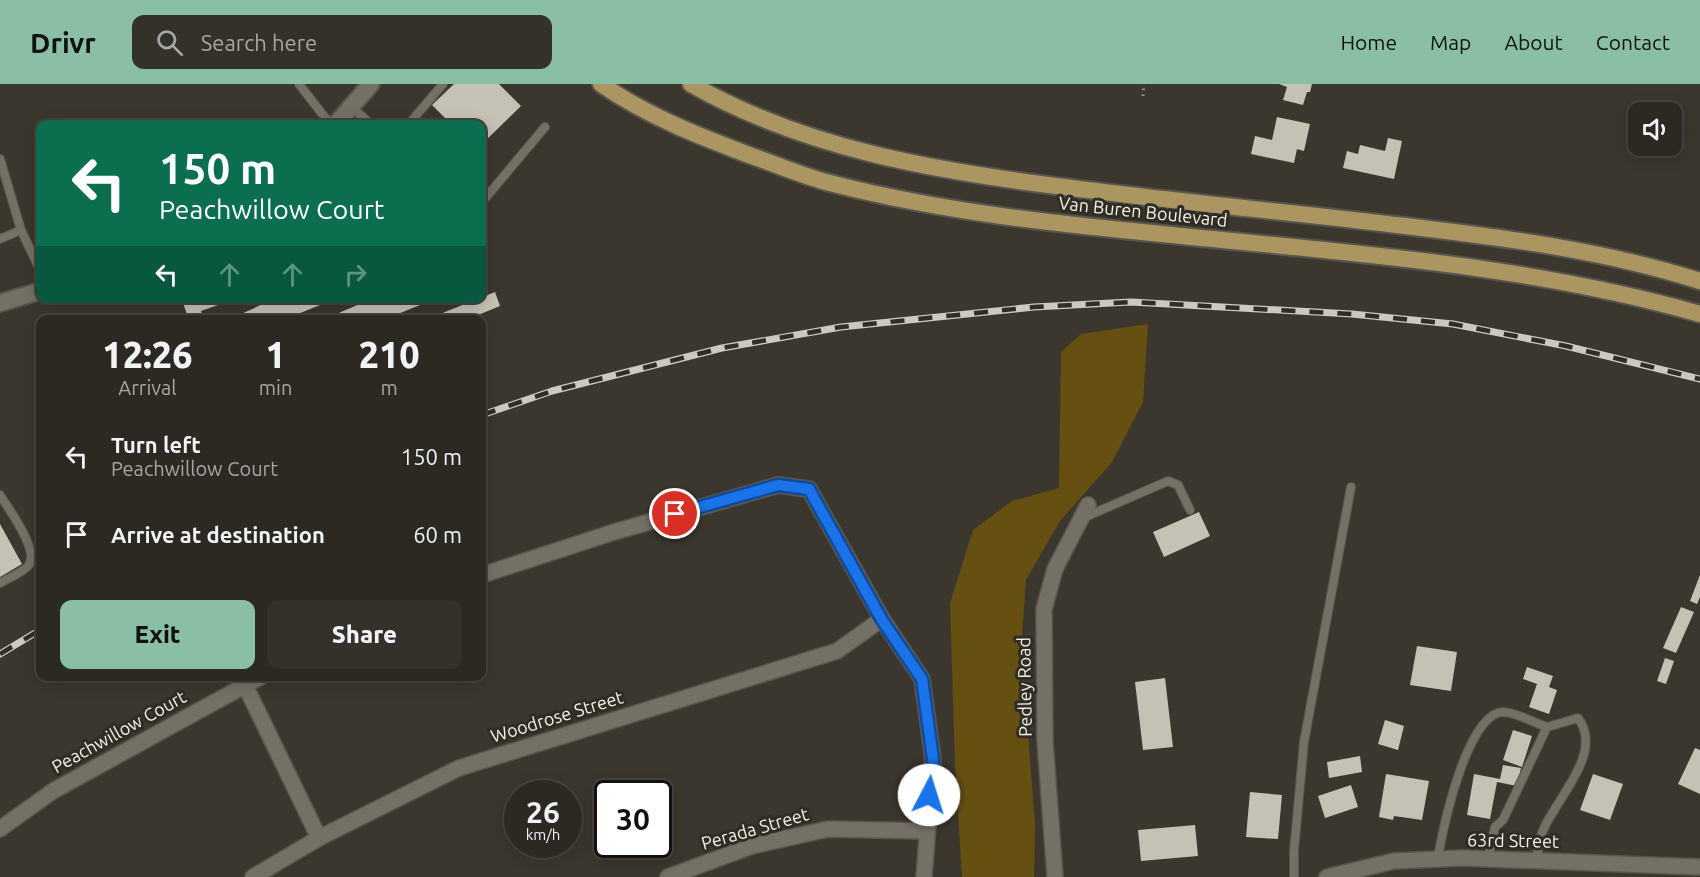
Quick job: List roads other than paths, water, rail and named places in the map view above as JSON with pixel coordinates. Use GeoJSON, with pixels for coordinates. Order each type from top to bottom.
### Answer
{"type":"FeatureCollection","features":[{"type":"Feature","properties":{"kind":"main road"},"geometry":{"type":"LineString","coordinates":[[340,120],[371,84]]}},
{"type":"Feature","properties":{"kind":"main road","name":"Van Buren Boulevard"},"geometry":{"type":"LineString","coordinates":[[601,84],[617,95],[714,142],[797,172],[828,183],[958,211],[1093,228],[1330,251],[1530,276],[1649,299],[1700,314]]}},
{"type":"Feature","properties":{"kind":"main road","name":"Van Buren Boulevard"},"geometry":{"type":"LineString","coordinates":[[691,84],[729,104],[828,142],[956,173],[1539,242],[1659,268],[1700,281]]}},
{"type":"Feature","properties":{"kind":"main road"},"geometry":{"type":"LineString","coordinates":[[0,303],[36,292]]}},
{"type":"Feature","properties":{"kind":"street"},"geometry":{"type":"LineString","coordinates":[[486,574],[614,532],[778,485],[809,489],[882,620],[922,679],[933,759],[924,877]]}},
{"type":"Feature","properties":{"kind":"street","name":"Pedley Road"},"geometry":{"type":"LineString","coordinates":[[1055,877],[1045,730],[1044,609],[1054,569],[1085,512]]}},
{"type":"Feature","properties":{"kind":"street","name":"Woodrose Street"},"geometry":{"type":"LineString","coordinates":[[253,877],[319,838],[459,768],[837,651],[882,620]]}},
{"type":"Feature","properties":{"kind":"street","name":"Peachwillow Court"},"geometry":{"type":"LineString","coordinates":[[0,829],[53,791],[253,681]]}},
{"type":"Feature","properties":{"kind":"street"},"geometry":{"type":"LineString","coordinates":[[245,685],[319,838]]}},
{"type":"Feature","properties":{"kind":"street","name":"Perada Street"},"geometry":{"type":"LineString","coordinates":[[668,877],[752,846],[828,829],[926,831]]}},
{"type":"Feature","properties":{"kind":"street","name":"63rd Street"},"geometry":{"type":"LineString","coordinates":[[1327,877],[1394,861],[1438,859],[1700,867]]}},
{"type":"Feature","properties":{"kind":"lane"},"geometry":{"type":"LineString","coordinates":[[299,84],[327,120]]}},
{"type":"Feature","properties":{"kind":"lane"},"geometry":{"type":"LineString","coordinates":[[412,120],[443,84]]}},
{"type":"Feature","properties":{"kind":"lane"},"geometry":{"type":"LineString","coordinates":[[351,107],[366,120]]}},
{"type":"Feature","properties":{"kind":"lane"},"geometry":{"type":"LineString","coordinates":[[486,197],[545,127]]}},
{"type":"Feature","properties":{"kind":"lane"},"geometry":{"type":"LineString","coordinates":[[0,159],[21,230],[36,262]]}},
{"type":"Feature","properties":{"kind":"lane"},"geometry":{"type":"LineString","coordinates":[[0,239],[21,230]]}},
{"type":"Feature","properties":{"kind":"lane"},"geometry":{"type":"LineString","coordinates":[[1085,512],[1168,481],[1178,485],[1190,510]]}},
{"type":"Feature","properties":{"kind":"lane"},"geometry":{"type":"LineString","coordinates":[[1294,877],[1294,851],[1304,742],[1351,487]]}},
{"type":"Feature","properties":{"kind":"lane"},"geometry":{"type":"LineString","coordinates":[[0,495],[30,546],[32,558],[28,566],[0,583]]}},
{"type":"Feature","properties":{"kind":"lane"},"geometry":{"type":"LineString","coordinates":[[1438,859],[1441,838],[1468,745],[1491,716],[1504,712],[1547,727],[1578,718],[1588,744],[1563,799],[1542,831],[1536,861]]}},
{"type":"Feature","properties":{"kind":"lane"},"geometry":{"type":"LineString","coordinates":[[1488,859],[1495,827],[1503,820],[1547,727]]}},
{"type":"Feature","properties":{"kind":"railway"},"geometry":{"type":"LineString","coordinates":[[486,414],[552,391],[722,348],[841,327],[1034,307],[1131,302],[1352,314],[1453,324],[1566,346],[1700,379]]}},
{"type":"Feature","properties":{"kind":"railway"},"geometry":{"type":"LineString","coordinates":[[0,654],[36,632]]}}]}
